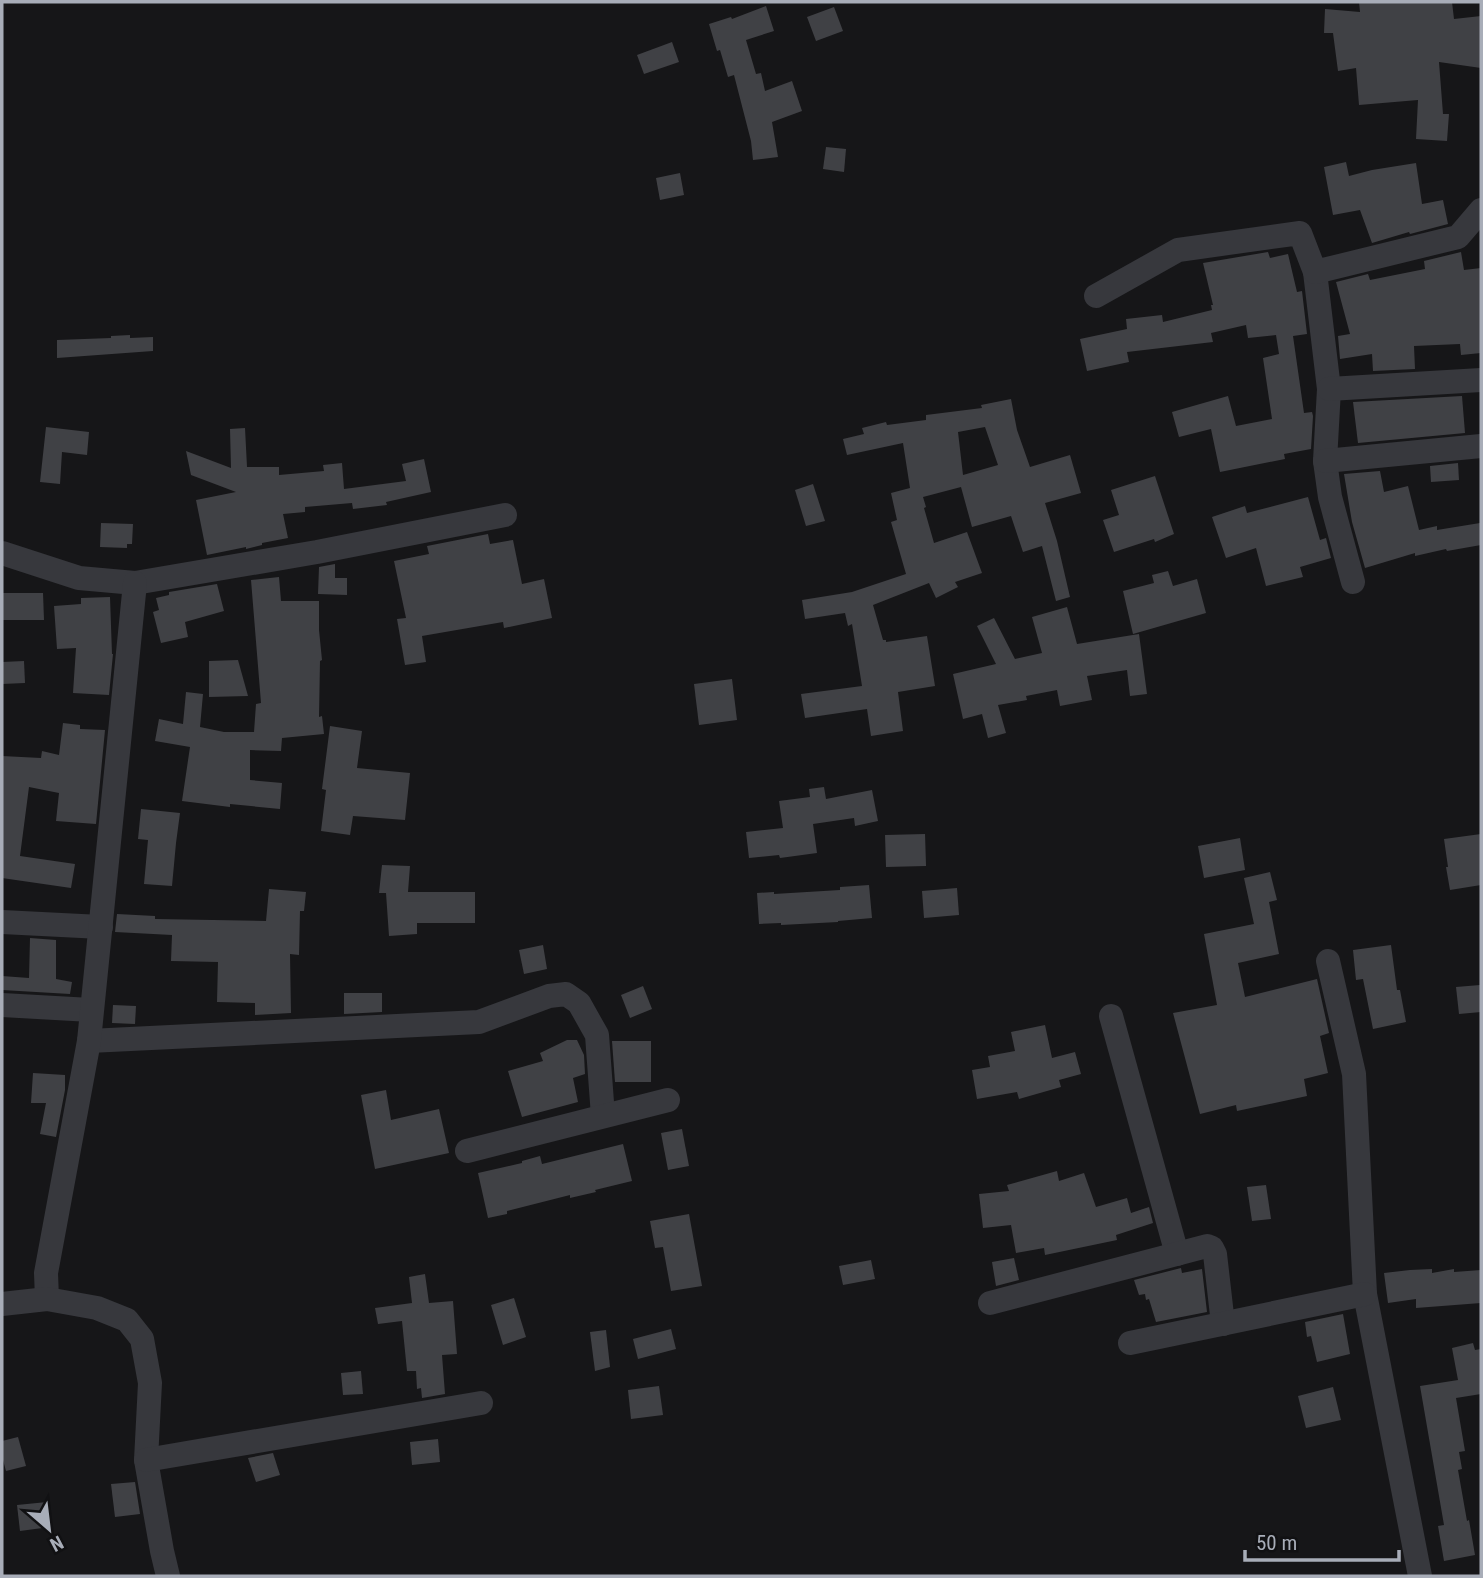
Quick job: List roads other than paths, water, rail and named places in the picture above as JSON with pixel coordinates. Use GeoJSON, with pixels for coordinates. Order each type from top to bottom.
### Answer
{"type":"FeatureCollection","features":[{"type":"Feature","properties":{"kind":"street"},"geometry":{"type":"LineString","coordinates":[[1315,272],[1458,237],[1481,210]]}},
{"type":"Feature","properties":{"kind":"street"},"geometry":{"type":"LineString","coordinates":[[1096,296],[1178,250],[1300,233],[1315,272],[1329,389],[1325,461],[1330,497],[1353,582]]}},
{"type":"Feature","properties":{"kind":"street"},"geometry":{"type":"LineString","coordinates":[[1329,389],[1481,380]]}},
{"type":"Feature","properties":{"kind":"street"},"geometry":{"type":"LineString","coordinates":[[1325,461],[1481,446]]}},
{"type":"Feature","properties":{"kind":"street"},"geometry":{"type":"LineString","coordinates":[[2,552],[79,578],[135,583],[317,552],[505,514]]}},
{"type":"Feature","properties":{"kind":"street"},"geometry":{"type":"LineString","coordinates":[[47,1299],[46,1273],[89,1041],[135,583]]}},
{"type":"Feature","properties":{"kind":"street"},"geometry":{"type":"LineString","coordinates":[[2,922],[101,927]]}},
{"type":"Feature","properties":{"kind":"street"},"geometry":{"type":"LineString","coordinates":[[1328,961],[1354,1074],[1366,1294],[1420,1576]]}},
{"type":"Feature","properties":{"kind":"street"},"geometry":{"type":"LineString","coordinates":[[89,1041],[479,1022],[549,996],[566,995],[579,1003],[597,1035],[603,1116]]}},
{"type":"Feature","properties":{"kind":"street"},"geometry":{"type":"LineString","coordinates":[[2,1005],[91,1010]]}},
{"type":"Feature","properties":{"kind":"street"},"geometry":{"type":"LineString","coordinates":[[1111,1016],[1177,1254]]}},
{"type":"Feature","properties":{"kind":"street"},"geometry":{"type":"LineString","coordinates":[[467,1151],[668,1100]]}},
{"type":"Feature","properties":{"kind":"street"},"geometry":{"type":"LineString","coordinates":[[990,1303],[1207,1246],[1212,1248],[1215,1254],[1223,1324]]}},
{"type":"Feature","properties":{"kind":"street"},"geometry":{"type":"LineString","coordinates":[[1130,1343],[1366,1294]]}},
{"type":"Feature","properties":{"kind":"street"},"geometry":{"type":"LineString","coordinates":[[2,1304],[47,1299],[97,1308],[127,1320],[142,1339],[150,1382],[146,1460],[168,1576]]}},
{"type":"Feature","properties":{"kind":"street"},"geometry":{"type":"LineString","coordinates":[[146,1460],[481,1402]]}}]}
